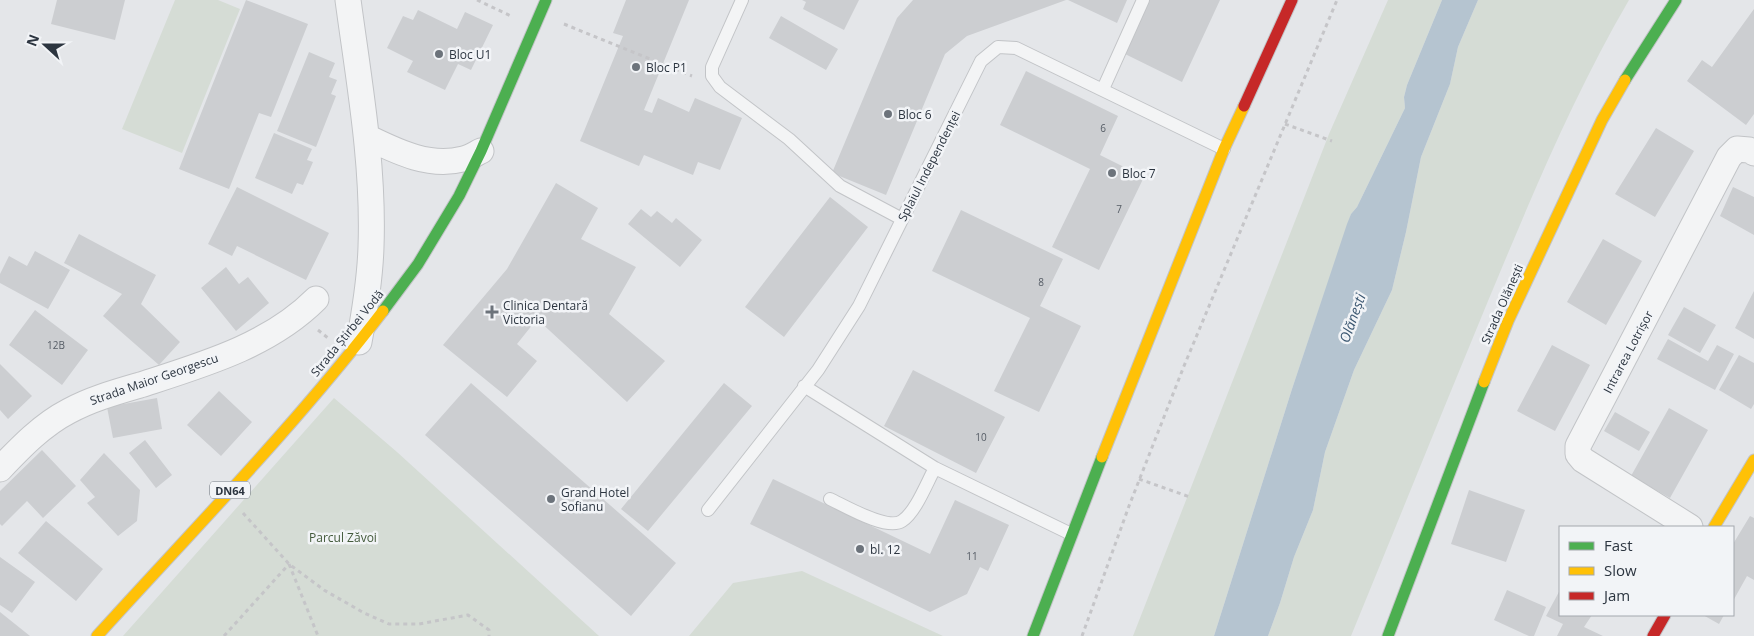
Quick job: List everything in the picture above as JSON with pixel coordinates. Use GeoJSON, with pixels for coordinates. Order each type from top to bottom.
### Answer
{"type":"FeatureCollection","features":[{"type":"Feature","properties":{"kind":"street"},"geometry":{"type":"LineString","coordinates":[[348,0],[366,137],[371,200],[371,247],[368,287],[354,348]]}},
{"type":"Feature","properties":{"kind":"street","name":"Strada Știrbei Vodă"},"geometry":{"type":"LineString","coordinates":[[98,636],[354,348],[418,264],[459,196],[481,151],[546,0]]}},
{"type":"Feature","properties":{"kind":"street"},"geometry":{"type":"LineString","coordinates":[[1033,636],[1071,534],[1224,149],[1292,0]]}},
{"type":"Feature","properties":{"kind":"street","name":"Strada Olănești"},"geometry":{"type":"LineString","coordinates":[[1388,636],[1451,466],[1508,321],[1602,120],[1633,65],[1676,0]]}},
{"type":"Feature","properties":{"kind":"street"},"geometry":{"type":"LineString","coordinates":[[366,137],[404,154],[432,161],[464,159],[481,151]]}},
{"type":"Feature","properties":{"kind":"street","name":"Intrarea Lotrișor"},"geometry":{"type":"LineString","coordinates":[[1688,526],[1583,460],[1578,454],[1578,446],[1729,157],[1737,149],[1749,150],[1754,153]]}},
{"type":"Feature","properties":{"kind":"street","name":"Strada Maior Georgescu"},"geometry":{"type":"LineString","coordinates":[[0,469],[45,425],[70,410],[100,397],[231,353],[273,333],[308,307]]}},
{"type":"Feature","properties":{"kind":"street"},"geometry":{"type":"LineString","coordinates":[[1715,526],[1754,460]]}},
{"type":"Feature","properties":{"kind":"lane"},"geometry":{"type":"LineString","coordinates":[[742,0],[712,67],[712,76],[720,87],[789,139],[840,186],[902,219]]}},
{"type":"Feature","properties":{"kind":"lane"},"geometry":{"type":"LineString","coordinates":[[1103,89],[1143,0]]}},
{"type":"Feature","properties":{"kind":"lane","name":"Splaiul Independenței"},"geometry":{"type":"LineString","coordinates":[[708,510],[830,353],[859,306],[982,61],[998,47],[1016,48],[1224,149]]}},
{"type":"Feature","properties":{"kind":"lane"},"geometry":{"type":"LineString","coordinates":[[804,386],[935,468],[1071,534]]}},
{"type":"Feature","properties":{"kind":"lane"},"geometry":{"type":"LineString","coordinates":[[830,499],[879,522],[893,525],[902,521],[912,511],[935,468]]}},
{"type":"Feature","properties":{"kind":"path"},"geometry":{"type":"LineString","coordinates":[[477,0],[534,27]]}},
{"type":"Feature","properties":{"kind":"path"},"geometry":{"type":"LineString","coordinates":[[1082,636],[1139,479],[1184,366],[1337,0]]}},
{"type":"Feature","properties":{"kind":"path"},"geometry":{"type":"LineString","coordinates":[[540,14],[673,69]]}},
{"type":"Feature","properties":{"kind":"path"},"geometry":{"type":"LineString","coordinates":[[1285,124],[1332,141]]}},
{"type":"Feature","properties":{"kind":"path"},"geometry":{"type":"LineString","coordinates":[[308,307],[354,348]]}},
{"type":"Feature","properties":{"kind":"path"},"geometry":{"type":"LineString","coordinates":[[1139,479],[1190,497]]}},
{"type":"Feature","properties":{"kind":"path"},"geometry":{"type":"LineString","coordinates":[[226,494],[289,564],[324,590],[364,613],[389,624],[419,624],[468,616],[489,630],[489,636]]}},
{"type":"Feature","properties":{"kind":"path"},"geometry":{"type":"LineString","coordinates":[[224,636],[289,564]]}},
{"type":"Feature","properties":{"kind":"path"},"geometry":{"type":"LineString","coordinates":[[289,564],[318,636]]}},
{"type":"Feature","properties":{"kind":"green space"},"geometry":{"type":"Polygon","coordinates":[[[175,0],[218,0],[240,9],[182,153],[122,129],[175,0]]]}},
{"type":"Feature","properties":{"kind":"green space"},"geometry":{"type":"Polygon","coordinates":[[[1388,0],[1442,0],[1407,85],[1404,97],[1405,108],[1357,207],[1351,214],[1292,389],[1214,636],[1133,636],[1329,134],[1388,0]]]}},
{"type":"Feature","properties":{"kind":"green space"},"geometry":{"type":"Polygon","coordinates":[[[1478,0],[1629,0],[1589,73],[1537,186],[1351,636],[1268,636],[1294,557],[1313,510],[1325,452],[1354,370],[1392,290],[1421,157],[1450,84],[1458,47],[1478,0]]]}},
{"type":"Feature","properties":{"kind":"green space","name":"Parcul Zăvoi"},"geometry":{"type":"Polygon","coordinates":[[[334,398],[397,452],[599,636],[123,636],[334,398]]]}},
{"type":"Feature","properties":{"kind":"green space"},"geometry":{"type":"Polygon","coordinates":[[[802,571],[943,636],[689,636],[733,583],[802,571]]]}},
{"type":"Feature","properties":{"kind":"water","name":"Olănești"},"geometry":{"type":"Polygon","coordinates":[[[1442,0],[1478,0],[1458,47],[1450,84],[1421,157],[1392,290],[1354,370],[1325,452],[1313,510],[1294,557],[1280,603],[1268,636],[1214,636],[1292,389],[1347,224],[1405,108],[1404,97],[1407,85],[1442,0]]]}},
{"type":"Feature","properties":{"kind":"building"},"geometry":{"type":"Polygon","coordinates":[[[57,0],[125,0],[115,40],[51,24],[57,0]]]}},
{"type":"Feature","properties":{"kind":"building"},"geometry":{"type":"Polygon","coordinates":[[[246,0],[308,24],[271,117],[259,113],[229,189],[179,169],[246,0]]]}},
{"type":"Feature","properties":{"kind":"building","name":"Bloc P1"},"geometry":{"type":"Polygon","coordinates":[[[626,0],[689,0],[644,110],[652,113],[658,98],[689,112],[695,98],[742,118],[720,170],[698,162],[693,175],[644,155],[639,166],[580,141],[623,36],[613,33],[626,0]]]}},
{"type":"Feature","properties":{"kind":"building"},"geometry":{"type":"Polygon","coordinates":[[[802,0],[859,0],[844,30],[803,9],[806,2],[802,0]]]}},
{"type":"Feature","properties":{"kind":"building","name":"Bloc 6"},"geometry":{"type":"Polygon","coordinates":[[[913,0],[1066,0],[967,36],[945,54],[886,195],[832,173],[897,18],[913,0]]]}},
{"type":"Feature","properties":{"kind":"building"},"geometry":{"type":"Polygon","coordinates":[[[1068,0],[1127,0],[1117,23],[1068,0]]]}},
{"type":"Feature","properties":{"kind":"building"},"geometry":{"type":"Polygon","coordinates":[[[1150,0],[1220,0],[1182,82],[1125,54],[1150,0]]]}},
{"type":"Feature","properties":{"kind":"building"},"geometry":{"type":"Polygon","coordinates":[[[1754,9],[1754,114],[1746,125],[1687,81],[1702,60],[1712,67],[1754,9]]]}},
{"type":"Feature","properties":{"kind":"building","name":"Bloc U1"},"geometry":{"type":"Polygon","coordinates":[[[418,10],[457,29],[465,12],[493,25],[471,70],[458,64],[445,90],[407,72],[413,61],[387,48],[403,16],[413,20],[418,10]]]}},
{"type":"Feature","properties":{"kind":"building"},"geometry":{"type":"Polygon","coordinates":[[[781,16],[838,49],[826,70],[769,38],[781,16]]]}},
{"type":"Feature","properties":{"kind":"building"},"geometry":{"type":"Polygon","coordinates":[[[309,52],[335,63],[329,77],[337,80],[331,94],[336,96],[316,147],[277,131],[309,52]]]}},
{"type":"Feature","properties":{"kind":"building","name":"Bloc 7"},"geometry":{"type":"Polygon","coordinates":[[[1026,71],[1118,116],[1100,155],[1144,177],[1099,270],[1052,247],[1090,169],[1000,125],[1026,71]]]}},
{"type":"Feature","properties":{"kind":"building"},"geometry":{"type":"Polygon","coordinates":[[[1656,128],[1694,151],[1655,217],[1615,194],[1656,128]]]}},
{"type":"Feature","properties":{"kind":"building"},"geometry":{"type":"Polygon","coordinates":[[[274,133],[312,149],[307,160],[313,162],[303,185],[297,183],[292,194],[255,178],[274,133]]]}},
{"type":"Feature","properties":{"kind":"building"},"geometry":{"type":"Polygon","coordinates":[[[556,183],[598,208],[581,239],[636,267],[609,314],[665,361],[627,402],[537,319],[517,344],[537,361],[507,397],[443,345],[507,269],[556,183]]]}},
{"type":"Feature","properties":{"kind":"building"},"geometry":{"type":"Polygon","coordinates":[[[237,187],[329,233],[306,280],[237,246],[232,256],[208,244],[237,187]]]}},
{"type":"Feature","properties":{"kind":"building"},"geometry":{"type":"Polygon","coordinates":[[[1733,187],[1754,197],[1754,235],[1720,216],[1733,187]]]}},
{"type":"Feature","properties":{"kind":"building"},"geometry":{"type":"Polygon","coordinates":[[[830,197],[868,227],[784,337],[745,307],[830,197]]]}},
{"type":"Feature","properties":{"kind":"building"},"geometry":{"type":"Polygon","coordinates":[[[641,209],[651,217],[657,211],[672,223],[676,218],[702,240],[680,267],[628,224],[641,209]]]}},
{"type":"Feature","properties":{"kind":"building"},"geometry":{"type":"Polygon","coordinates":[[[961,210],[1063,259],[1040,306],[1081,326],[1039,412],[994,391],[1030,318],[932,271],[961,210]]]}},
{"type":"Feature","properties":{"kind":"building"},"geometry":{"type":"Polygon","coordinates":[[[79,234],[156,275],[141,304],[180,342],[159,365],[103,316],[122,294],[64,263],[79,234]]]}},
{"type":"Feature","properties":{"kind":"building"},"geometry":{"type":"Polygon","coordinates":[[[1603,239],[1642,261],[1606,325],[1567,302],[1603,239]]]}},
{"type":"Feature","properties":{"kind":"building"},"geometry":{"type":"Polygon","coordinates":[[[35,251],[70,270],[48,309],[0,283],[0,274],[9,256],[27,266],[35,251]]]}},
{"type":"Feature","properties":{"kind":"building"},"geometry":{"type":"Polygon","coordinates":[[[226,267],[239,284],[248,277],[269,303],[236,331],[201,288],[226,267]]]}},
{"type":"Feature","properties":{"kind":"building"},"geometry":{"type":"Polygon","coordinates":[[[1754,291],[1754,339],[1735,328],[1754,291]]]}},
{"type":"Feature","properties":{"kind":"building"},"geometry":{"type":"Polygon","coordinates":[[[1684,307],[1716,325],[1700,353],[1668,335],[1684,307]]]}},
{"type":"Feature","properties":{"kind":"building"},"geometry":{"type":"Polygon","coordinates":[[[35,310],[88,350],[62,385],[9,345],[35,310]]]}},
{"type":"Feature","properties":{"kind":"building"},"geometry":{"type":"Polygon","coordinates":[[[1668,339],[1708,361],[1717,345],[1734,354],[1715,390],[1657,359],[1668,339]]]}},
{"type":"Feature","properties":{"kind":"building"},"geometry":{"type":"Polygon","coordinates":[[[1552,345],[1590,365],[1555,431],[1517,411],[1552,345]]]}},
{"type":"Feature","properties":{"kind":"building"},"geometry":{"type":"Polygon","coordinates":[[[1739,355],[1754,363],[1754,404],[1751,409],[1719,390],[1739,355]]]}},
{"type":"Feature","properties":{"kind":"building"},"geometry":{"type":"Polygon","coordinates":[[[0,364],[32,396],[8,419],[0,410],[0,364]]]}},
{"type":"Feature","properties":{"kind":"building"},"geometry":{"type":"Polygon","coordinates":[[[913,370],[1005,417],[976,473],[884,426],[913,370]]]}},
{"type":"Feature","properties":{"kind":"building","name":"Grand Hotel Sofianu"},"geometry":{"type":"Polygon","coordinates":[[[471,383],[676,563],[631,616],[425,435],[471,383]]]}},
{"type":"Feature","properties":{"kind":"building"},"geometry":{"type":"Polygon","coordinates":[[[724,383],[752,406],[648,531],[621,509],[724,383]]]}},
{"type":"Feature","properties":{"kind":"building"},"geometry":{"type":"Polygon","coordinates":[[[219,391],[252,422],[221,456],[187,425],[219,391]]]}},
{"type":"Feature","properties":{"kind":"building"},"geometry":{"type":"Polygon","coordinates":[[[157,398],[162,429],[113,438],[107,407],[157,398]]]}},
{"type":"Feature","properties":{"kind":"building"},"geometry":{"type":"Polygon","coordinates":[[[1669,408],[1708,430],[1670,498],[1631,476],[1669,408]]]}},
{"type":"Feature","properties":{"kind":"building"},"geometry":{"type":"Polygon","coordinates":[[[1615,412],[1650,432],[1639,451],[1604,431],[1615,412]]]}},
{"type":"Feature","properties":{"kind":"building"},"geometry":{"type":"Polygon","coordinates":[[[145,440],[172,475],[156,488],[129,453],[145,440]]]}},
{"type":"Feature","properties":{"kind":"building"},"geometry":{"type":"Polygon","coordinates":[[[42,450],[76,486],[43,518],[27,501],[2,526],[0,524],[0,491],[42,450]]]}},
{"type":"Feature","properties":{"kind":"building"},"geometry":{"type":"Polygon","coordinates":[[[104,453],[140,490],[137,521],[118,536],[87,503],[95,497],[80,480],[104,453]]]}},
{"type":"Feature","properties":{"kind":"building","name":"bl. 12"},"geometry":{"type":"Polygon","coordinates":[[[773,479],[930,554],[955,500],[1009,525],[988,571],[980,567],[967,594],[930,612],[750,524],[773,479]]]}},
{"type":"Feature","properties":{"kind":"building"},"geometry":{"type":"Polygon","coordinates":[[[1469,490],[1525,510],[1506,562],[1451,544],[1469,490]]]}},
{"type":"Feature","properties":{"kind":"building"},"geometry":{"type":"Polygon","coordinates":[[[1750,516],[1754,518],[1754,580],[1747,576],[1734,599],[1734,542],[1750,516]]]}},
{"type":"Feature","properties":{"kind":"building"},"geometry":{"type":"Polygon","coordinates":[[[46,521],[103,569],[76,601],[18,553],[46,521]]]}},
{"type":"Feature","properties":{"kind":"building"},"geometry":{"type":"Polygon","coordinates":[[[0,557],[35,582],[12,613],[0,605],[0,557]]]}},
{"type":"Feature","properties":{"kind":"building"},"geometry":{"type":"Polygon","coordinates":[[[1507,590],[1546,607],[1534,636],[1529,636],[1494,620],[1507,590]]]}},
{"type":"Feature","properties":{"kind":"building"},"geometry":{"type":"Polygon","coordinates":[[[1559,592],[1559,616],[1591,616],[1584,627],[1603,636],[1557,636],[1563,624],[1546,616],[1559,592]]]}},
{"type":"Feature","properties":{"kind":"building"},"geometry":{"type":"Polygon","coordinates":[[[0,612],[30,636],[0,636],[0,612]]]}},
{"type":"Feature","properties":{"kind":"building"},"geometry":{"type":"Polygon","coordinates":[[[1705,616],[1723,616],[1719,624],[1705,616]]]}},
{"type":"Feature","properties":{"kind":"traffic: fast"},"geometry":{"type":"LineString","coordinates":[[383,311],[418,264],[459,196],[481,151],[546,0]]}},
{"type":"Feature","properties":{"kind":"traffic: fast"},"geometry":{"type":"LineString","coordinates":[[1625,80],[1676,0]]}},
{"type":"Feature","properties":{"kind":"traffic: fast"},"geometry":{"type":"LineString","coordinates":[[1388,636],[1484,382]]}},
{"type":"Feature","properties":{"kind":"traffic: fast"},"geometry":{"type":"LineString","coordinates":[[1033,636],[1102,457]]}},
{"type":"Feature","properties":{"kind":"traffic: slow"},"geometry":{"type":"LineString","coordinates":[[1484,382],[1508,321],[1602,120],[1625,80]]}},
{"type":"Feature","properties":{"kind":"traffic: slow"},"geometry":{"type":"LineString","coordinates":[[1102,457],[1224,149],[1244,106]]}},
{"type":"Feature","properties":{"kind":"traffic: slow"},"geometry":{"type":"LineString","coordinates":[[97,636],[280,436],[383,311]]}},
{"type":"Feature","properties":{"kind":"traffic: slow"},"geometry":{"type":"LineString","coordinates":[[1715,526],[1754,460]]}},
{"type":"Feature","properties":{"kind":"traffic: jam"},"geometry":{"type":"LineString","coordinates":[[1244,106],[1292,0]]}},
{"type":"Feature","properties":{"kind":"traffic: jam"},"geometry":{"type":"LineString","coordinates":[[1653,636],[1664,616]]}},
{"type":"Feature","properties":{"kind":"place","name":"Bloc U1"},"geometry":{"type":"Point","coordinates":[439,54]}},
{"type":"Feature","properties":{"kind":"place","name":"Bloc P1"},"geometry":{"type":"Point","coordinates":[636,67]}},
{"type":"Feature","properties":{"kind":"place","name":"Bloc 6"},"geometry":{"type":"Point","coordinates":[888,114]}},
{"type":"Feature","properties":{"kind":"place","name":"Bloc 7"},"geometry":{"type":"Point","coordinates":[1112,173]}},
{"type":"Feature","properties":{"kind":"place","name":"Clinica Dentară Victoria"},"geometry":{"type":"Point","coordinates":[492,312]}},
{"type":"Feature","properties":{"kind":"place","name":"Grand Hotel Sofianu"},"geometry":{"type":"Point","coordinates":[551,499]}},
{"type":"Feature","properties":{"kind":"place","name":"bl. 12"},"geometry":{"type":"Point","coordinates":[860,549]}}]}
